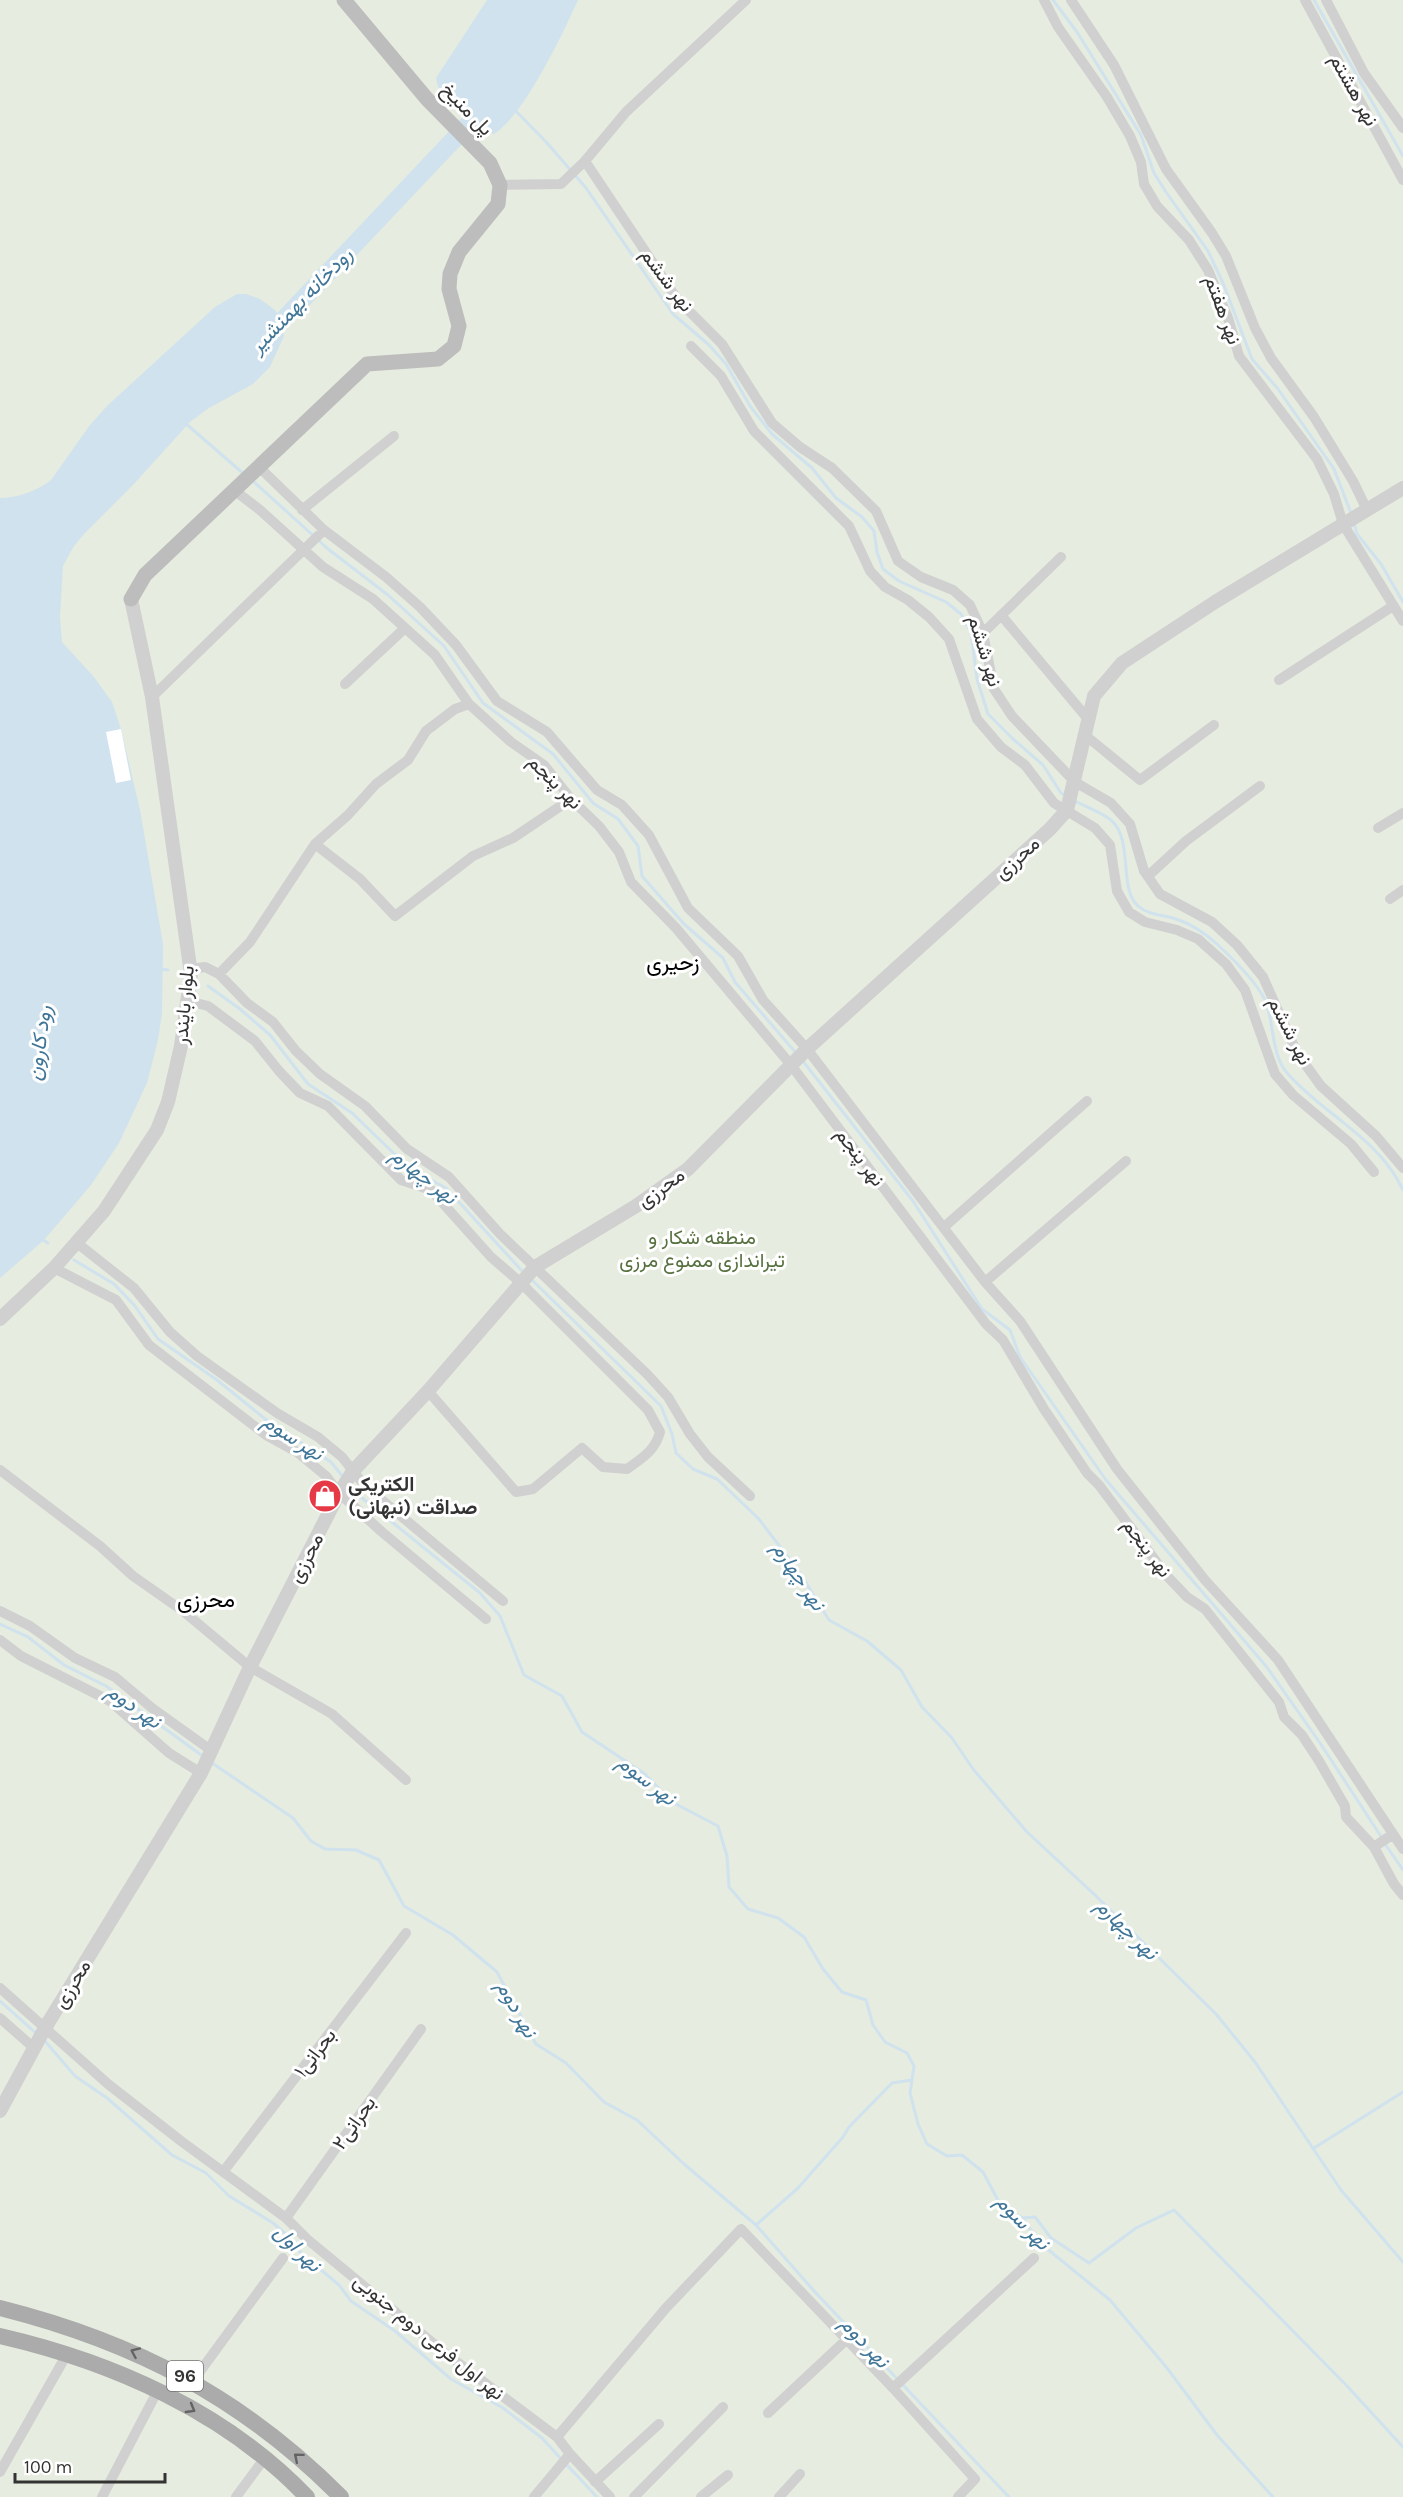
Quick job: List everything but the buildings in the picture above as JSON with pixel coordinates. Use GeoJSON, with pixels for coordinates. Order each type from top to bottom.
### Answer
{"type":"FeatureCollection","features":[{"type":"Feature","properties":{"kind":"main road","name":"پل منیخ"},"geometry":{"type":"LineString","coordinates":[[344,0],[439,113],[490,163],[500,185]]}},
{"type":"Feature","properties":{"kind":"main road"},"geometry":{"type":"LineString","coordinates":[[131,599],[145,575],[367,364],[438,359],[454,346],[459,326],[449,289],[450,274],[459,252],[498,204],[500,185]]}},
{"type":"Feature","properties":{"kind":"main road","name":"96"},"geometry":{"type":"LineString","coordinates":[[0,2308],[96,2336],[193,2381],[276,2438],[341,2497]]}},
{"type":"Feature","properties":{"kind":"main road","name":"96"},"geometry":{"type":"LineString","coordinates":[[0,2336],[67,2354],[125,2375],[158,2390],[199,2414],[264,2459],[308,2497]]}},
{"type":"Feature","properties":{"kind":"street"},"geometry":{"type":"LineString","coordinates":[[500,185],[561,184],[626,112],[746,0]]}},
{"type":"Feature","properties":{"kind":"street","name":"نهر هفتم"},"geometry":{"type":"LineString","coordinates":[[1044,0],[1058,27],[1107,97],[1130,136],[1141,162],[1144,184],[1157,206],[1189,240],[1209,270],[1228,318],[1239,356],[1317,459],[1334,494],[1353,518],[1393,606],[1403,621]]}},
{"type":"Feature","properties":{"kind":"street"},"geometry":{"type":"LineString","coordinates":[[1071,0],[1114,65],[1166,169],[1226,256],[1255,328],[1271,358],[1314,417],[1353,481],[1353,518]]}},
{"type":"Feature","properties":{"kind":"street","name":"نهر هشتم"},"geometry":{"type":"LineString","coordinates":[[1305,0],[1403,180]]}},
{"type":"Feature","properties":{"kind":"street"},"geometry":{"type":"LineString","coordinates":[[1326,0],[1365,73],[1403,128]]}},
{"type":"Feature","properties":{"kind":"street","name":"نهر ششم"},"geometry":{"type":"LineString","coordinates":[[581,164],[677,299],[722,344],[772,423],[800,447],[832,468],[876,511],[898,561],[921,577],[953,590],[970,605],[983,633],[994,689],[1012,716],[1074,785],[1111,803],[1131,824],[1144,871],[1160,894],[1212,922],[1238,945],[1263,977],[1297,1053],[1321,1086],[1376,1136],[1403,1168]]}},
{"type":"Feature","properties":{"kind":"street"},"geometry":{"type":"LineString","coordinates":[[691,346],[721,376],[754,431],[849,526],[870,571],[885,587],[908,600],[929,617],[949,639],[977,719],[1001,747],[1025,765],[1054,803],[1068,807],[1095,828],[1110,845],[1117,891],[1129,912],[1145,922],[1177,930],[1198,939],[1226,964],[1245,990],[1275,1074],[1293,1095],[1351,1144],[1374,1172]]}},
{"type":"Feature","properties":{"kind":"street"},"geometry":{"type":"LineString","coordinates":[[302,510],[394,436]]}},
{"type":"Feature","properties":{"kind":"street","name":"نهر پنجم"},"geometry":{"type":"LineString","coordinates":[[256,469],[322,531],[386,577],[420,608],[456,645],[498,701],[547,732],[597,790],[622,806],[649,836],[688,908],[738,956],[763,1000],[800,1056],[986,1324],[1003,1340],[1044,1409],[1087,1473],[1099,1485],[1167,1576],[1187,1597],[1205,1609],[1279,1702],[1284,1717],[1302,1735],[1319,1761],[1345,1806],[1346,1817],[1383,1841],[1403,1849]]}},
{"type":"Feature","properties":{"kind":"street","name":"نهر پنجم"},"geometry":{"type":"LineString","coordinates":[[239,486],[260,510],[323,567],[373,598],[435,655],[469,704],[511,742],[544,765],[571,799],[599,826],[619,852],[631,882],[800,1056],[944,1227],[985,1282],[1020,1321],[1125,1478],[1205,1580],[1278,1660],[1383,1841],[1394,1884],[1403,1895]]}},
{"type":"Feature","properties":{"kind":"street","name":"محرزی"},"geometry":{"type":"LineString","coordinates":[[0,2111],[40,2038],[206,1761],[249,1667],[347,1482],[528,1275],[636,1206],[688,1169],[800,1056],[1050,829],[1068,807],[1094,696],[1122,663],[1215,602],[1403,488]]}},
{"type":"Feature","properties":{"kind":"street"},"geometry":{"type":"LineString","coordinates":[[152,697],[322,531]]}},
{"type":"Feature","properties":{"kind":"street"},"geometry":{"type":"LineString","coordinates":[[983,633],[1061,557]]}},
{"type":"Feature","properties":{"kind":"street","name":"بلوار بایندر"},"geometry":{"type":"LineString","coordinates":[[0,1319],[54,1268],[104,1211],[157,1130],[168,1102],[181,1046],[190,969],[152,697],[131,599]]}},
{"type":"Feature","properties":{"kind":"street"},"geometry":{"type":"LineString","coordinates":[[1279,680],[1393,606]]}},
{"type":"Feature","properties":{"kind":"street"},"geometry":{"type":"LineString","coordinates":[[1001,615],[1088,719]]}},
{"type":"Feature","properties":{"kind":"street"},"geometry":{"type":"LineString","coordinates":[[345,684],[405,628]]}},
{"type":"Feature","properties":{"kind":"street"},"geometry":{"type":"LineString","coordinates":[[219,974],[250,942],[315,844],[348,815],[376,784],[408,760],[426,731],[455,709],[469,704]]}},
{"type":"Feature","properties":{"kind":"street"},"geometry":{"type":"LineString","coordinates":[[1085,735],[1140,780],[1214,725]]}},
{"type":"Feature","properties":{"kind":"street"},"geometry":{"type":"LineString","coordinates":[[1148,876],[1186,841],[1260,786]]}},
{"type":"Feature","properties":{"kind":"street"},"geometry":{"type":"LineString","coordinates":[[315,844],[360,879],[395,916],[473,856],[513,838],[571,799]]}},
{"type":"Feature","properties":{"kind":"street"},"geometry":{"type":"LineString","coordinates":[[1378,828],[1403,813]]}},
{"type":"Feature","properties":{"kind":"street"},"geometry":{"type":"LineString","coordinates":[[1389,899],[1403,890]]}},
{"type":"Feature","properties":{"kind":"street"},"geometry":{"type":"LineString","coordinates":[[190,969],[205,967],[219,974],[247,1003],[273,1022],[296,1051],[320,1074],[365,1106],[406,1149],[449,1178],[500,1234],[528,1275],[648,1410],[660,1432],[649,1454],[627,1469],[603,1467],[582,1448],[533,1489],[516,1492],[428,1391]]}},
{"type":"Feature","properties":{"kind":"street"},"geometry":{"type":"LineString","coordinates":[[188,1001],[208,1006],[255,1041],[300,1093],[328,1106],[401,1180],[431,1190],[491,1257],[528,1275],[647,1374],[668,1397],[690,1434],[708,1457],[750,1496]]}},
{"type":"Feature","properties":{"kind":"street"},"geometry":{"type":"LineString","coordinates":[[944,1227],[1087,1101]]}},
{"type":"Feature","properties":{"kind":"street"},"geometry":{"type":"LineString","coordinates":[[985,1282],[1126,1161]]}},
{"type":"Feature","properties":{"kind":"street"},"geometry":{"type":"LineString","coordinates":[[77,1243],[134,1288],[170,1332],[198,1356],[277,1413],[318,1437],[342,1457],[347,1482],[382,1532],[486,1619]]}},
{"type":"Feature","properties":{"kind":"street"},"geometry":{"type":"LineString","coordinates":[[54,1268],[116,1300],[149,1345],[266,1435],[297,1452],[326,1476],[364,1486],[503,1601]]}},
{"type":"Feature","properties":{"kind":"street"},"geometry":{"type":"LineString","coordinates":[[0,1470],[100,1546],[133,1576],[183,1611],[249,1667],[332,1714],[406,1780]]}},
{"type":"Feature","properties":{"kind":"street"},"geometry":{"type":"LineString","coordinates":[[0,1611],[30,1626],[75,1658],[115,1677],[152,1708],[206,1761]]}},
{"type":"Feature","properties":{"kind":"street"},"geometry":{"type":"LineString","coordinates":[[0,1640],[30,1660],[110,1701],[169,1753],[206,1761]]}},
{"type":"Feature","properties":{"kind":"street","name":"بحرانی۱"},"geometry":{"type":"LineString","coordinates":[[223,2172],[406,1933]]}},
{"type":"Feature","properties":{"kind":"street"},"geometry":{"type":"LineString","coordinates":[[0,1988],[40,2038]]}},
{"type":"Feature","properties":{"kind":"street"},"geometry":{"type":"LineString","coordinates":[[0,2018],[40,2038]]}},
{"type":"Feature","properties":{"kind":"street","name":"بحرانی۲"},"geometry":{"type":"LineString","coordinates":[[286,2218],[421,2029]]}},
{"type":"Feature","properties":{"kind":"street","name":"نهر اول فرعی دوم جنوبی"},"geometry":{"type":"LineString","coordinates":[[40,2038],[108,2085],[286,2218],[307,2239],[445,2353],[557,2437],[568,2456],[610,2497]]}},
{"type":"Feature","properties":{"kind":"street"},"geometry":{"type":"LineString","coordinates":[[557,2437],[666,2308],[741,2229],[845,2341],[898,2384],[975,2479],[958,2497]]}},
{"type":"Feature","properties":{"kind":"street"},"geometry":{"type":"LineString","coordinates":[[193,2381],[283,2258]]}},
{"type":"Feature","properties":{"kind":"street"},"geometry":{"type":"LineString","coordinates":[[898,2384],[1034,2258]]}},
{"type":"Feature","properties":{"kind":"street"},"geometry":{"type":"LineString","coordinates":[[768,2413],[845,2341]]}},
{"type":"Feature","properties":{"kind":"street"},"geometry":{"type":"LineString","coordinates":[[0,2472],[67,2354]]}},
{"type":"Feature","properties":{"kind":"street"},"geometry":{"type":"LineString","coordinates":[[102,2497],[158,2390]]}},
{"type":"Feature","properties":{"kind":"street"},"geometry":{"type":"LineString","coordinates":[[634,2497],[723,2407]]}},
{"type":"Feature","properties":{"kind":"street"},"geometry":{"type":"LineString","coordinates":[[595,2482],[659,2424]]}},
{"type":"Feature","properties":{"kind":"street"},"geometry":{"type":"LineString","coordinates":[[534,2497],[568,2456]]}},
{"type":"Feature","properties":{"kind":"street"},"geometry":{"type":"LineString","coordinates":[[236,2497],[264,2459]]}},
{"type":"Feature","properties":{"kind":"street"},"geometry":{"type":"LineString","coordinates":[[779,2497],[800,2474]]}},
{"type":"Feature","properties":{"kind":"street"},"geometry":{"type":"LineString","coordinates":[[701,2497],[728,2475]]}},
{"type":"Feature","properties":{"kind":"green space","name":"منطقه شکار و تیراندازی ممنوع مرزی"},"geometry":{"type":"Polygon","coordinates":[[[0,0],[1403,0],[1403,2497],[0,2497],[0,0]]]}},
{"type":"Feature","properties":{"kind":"water"},"geometry":{"type":"Polygon","coordinates":[[[487,0],[578,0],[542,73],[518,110],[494,134],[487,133],[449,102],[438,87],[436,78],[487,0]]]}},
{"type":"Feature","properties":{"kind":"water","name":"رود کارون"},"geometry":{"type":"Polygon","coordinates":[[[237,294],[246,294],[260,299],[275,310],[280,318],[284,336],[270,367],[253,384],[209,408],[191,421],[132,486],[84,534],[63,566],[60,617],[62,642],[94,677],[112,702],[121,729],[140,810],[163,944],[162,1013],[147,1083],[119,1143],[91,1185],[44,1240],[0,1278],[0,498],[27,493],[51,480],[90,425],[107,406],[215,307],[237,294]]]}},
{"type":"Feature","properties":{"kind":"pier"},"geometry":{"type":"Polygon","coordinates":[[[121,729],[131,780],[116,783],[106,732],[121,729]]]}},
{"type":"Feature","properties":{"kind":"waterway"},"geometry":{"type":"LineString","coordinates":[[1053,0],[1077,32],[1141,135],[1154,173],[1208,251],[1223,283],[1252,359],[1278,389],[1334,469],[1351,513]]}},
{"type":"Feature","properties":{"kind":"waterway"},"geometry":{"type":"LineString","coordinates":[[1314,0],[1403,156]]}},
{"type":"Feature","properties":{"kind":"waterway","name":"رودخانه بهمنشیر"},"geometry":{"type":"LineString","coordinates":[[266,338],[475,117],[485,101]]}},
{"type":"Feature","properties":{"kind":"waterway"},"geometry":{"type":"LineString","coordinates":[[513,108],[586,188],[673,314],[709,345],[726,364],[750,406],[772,434],[812,468],[836,498],[862,517],[874,531],[877,552],[883,569],[899,581],[946,602],[961,614],[971,632],[977,679],[988,714],[1043,765],[1061,793],[1066,796]]}},
{"type":"Feature","properties":{"kind":"waterway"},"geometry":{"type":"LineString","coordinates":[[184,422],[245,475]]}},
{"type":"Feature","properties":{"kind":"waterway"},"geometry":{"type":"LineString","coordinates":[[253,481],[328,549],[388,595],[444,646],[483,703],[553,754],[593,803],[618,819],[638,846],[642,876],[684,924],[723,958],[735,982],[796,1053]]}},
{"type":"Feature","properties":{"kind":"waterway"},"geometry":{"type":"LineString","coordinates":[[1354,523],[1357,534],[1381,564],[1403,602]]}},
{"type":"Feature","properties":{"kind":"waterway"},"geometry":{"type":"LineString","coordinates":[[1075,801],[1107,817],[1118,829],[1122,839],[1129,888],[1138,906],[1151,913],[1182,921],[1198,930],[1218,945],[1246,973],[1267,1005],[1276,1050],[1288,1074],[1302,1089],[1366,1141],[1393,1172],[1403,1190]]}},
{"type":"Feature","properties":{"kind":"waterway"},"geometry":{"type":"LineString","coordinates":[[161,969],[168,970]]}},
{"type":"Feature","properties":{"kind":"waterway","name":"نهر چهارم"},"geometry":{"type":"LineString","coordinates":[[208,986],[270,1035],[308,1084],[352,1113],[410,1169],[446,1188],[524,1273]]}},
{"type":"Feature","properties":{"kind":"waterway"},"geometry":{"type":"LineString","coordinates":[[802,1060],[913,1201],[982,1309],[1010,1330],[1020,1357],[1106,1480],[1266,1666],[1382,1838]]}},
{"type":"Feature","properties":{"kind":"waterway"},"geometry":{"type":"LineString","coordinates":[[40,1238],[48,1243]]}},
{"type":"Feature","properties":{"kind":"waterway","name":"نهر سوم"},"geometry":{"type":"LineString","coordinates":[[74,1260],[114,1284],[135,1306],[158,1339],[217,1380],[269,1422],[331,1462],[343,1477]]}},
{"type":"Feature","properties":{"kind":"waterway","name":"نهر چهارم"},"geometry":{"type":"LineString","coordinates":[[531,1279],[661,1406],[672,1434],[676,1453],[693,1469],[717,1479],[758,1518],[798,1570],[829,1620],[867,1641],[901,1670],[922,1707],[952,1738],[973,1769],[1027,1832],[1216,2014],[1255,2062],[1341,2190],[1403,2262]]}},
{"type":"Feature","properties":{"kind":"waterway","name":"نهر سوم"},"geometry":{"type":"LineString","coordinates":[[349,1485],[480,1593],[500,1616],[524,1675],[562,1696],[582,1732],[645,1774],[672,1802],[718,1826],[727,1856],[729,1887],[748,1909],[778,1918],[804,1937],[823,1969],[842,1992],[866,2000],[873,2025],[885,2042],[907,2053],[914,2066],[910,2093],[918,2124],[927,2144],[947,2156],[962,2155],[983,2172],[1000,2204],[1022,2218],[1040,2243],[1110,2300],[1167,2368],[1217,2435],[1273,2497]]}},
{"type":"Feature","properties":{"kind":"waterway","name":"نهر دوم"},"geometry":{"type":"LineString","coordinates":[[0,1624],[28,1637],[64,1665],[106,1686],[204,1757]]}},
{"type":"Feature","properties":{"kind":"waterway","name":"نهر دوم"},"geometry":{"type":"LineString","coordinates":[[212,1763],[293,1818],[311,1841],[325,1849],[356,1850],[379,1860],[404,1906],[453,1935],[497,1972],[536,2044],[566,2063],[604,2102],[637,2120],[684,2164],[756,2225],[815,2292],[1009,2497]]}},
{"type":"Feature","properties":{"kind":"waterway"},"geometry":{"type":"LineString","coordinates":[[1385,1844],[1403,1870]]}},
{"type":"Feature","properties":{"kind":"waterway","name":"نهر اول"},"geometry":{"type":"LineString","coordinates":[[0,2001],[37,2034]]}},
{"type":"Feature","properties":{"kind":"waterway","name":"نهر اول"},"geometry":{"type":"LineString","coordinates":[[44,2040],[75,2076],[107,2098],[172,2155],[206,2173],[229,2196],[273,2223],[289,2237],[301,2253],[339,2285],[351,2301],[395,2331],[451,2379],[503,2408],[542,2438],[562,2460]]}},
{"type":"Feature","properties":{"kind":"waterway"},"geometry":{"type":"LineString","coordinates":[[756,2225],[798,2188],[843,2137],[849,2127],[892,2083],[912,2080]]}},
{"type":"Feature","properties":{"kind":"waterway"},"geometry":{"type":"LineString","coordinates":[[1314,2148],[1403,2092]]}},
{"type":"Feature","properties":{"kind":"waterway"},"geometry":{"type":"LineString","coordinates":[[1022,2218],[1035,2217],[1051,2238],[1089,2263],[1136,2228],[1174,2210],[1348,2387],[1403,2447]]}},
{"type":"Feature","properties":{"kind":"waterway","name":"نهر اول"},"geometry":{"type":"LineString","coordinates":[[566,2464],[597,2497]]}},
{"type":"Feature","properties":{"kind":"place","name":"الکتریکی صداقت (نبهانی)"},"geometry":{"type":"Point","coordinates":[325,1496]}},
{"type":"Feature","properties":{"kind":"district","name":"زحیری"},"geometry":{"type":"Point","coordinates":[673,963]}},
{"type":"Feature","properties":{"kind":"district","name":"محرزی"},"geometry":{"type":"Point","coordinates":[206,1600]}}]}
